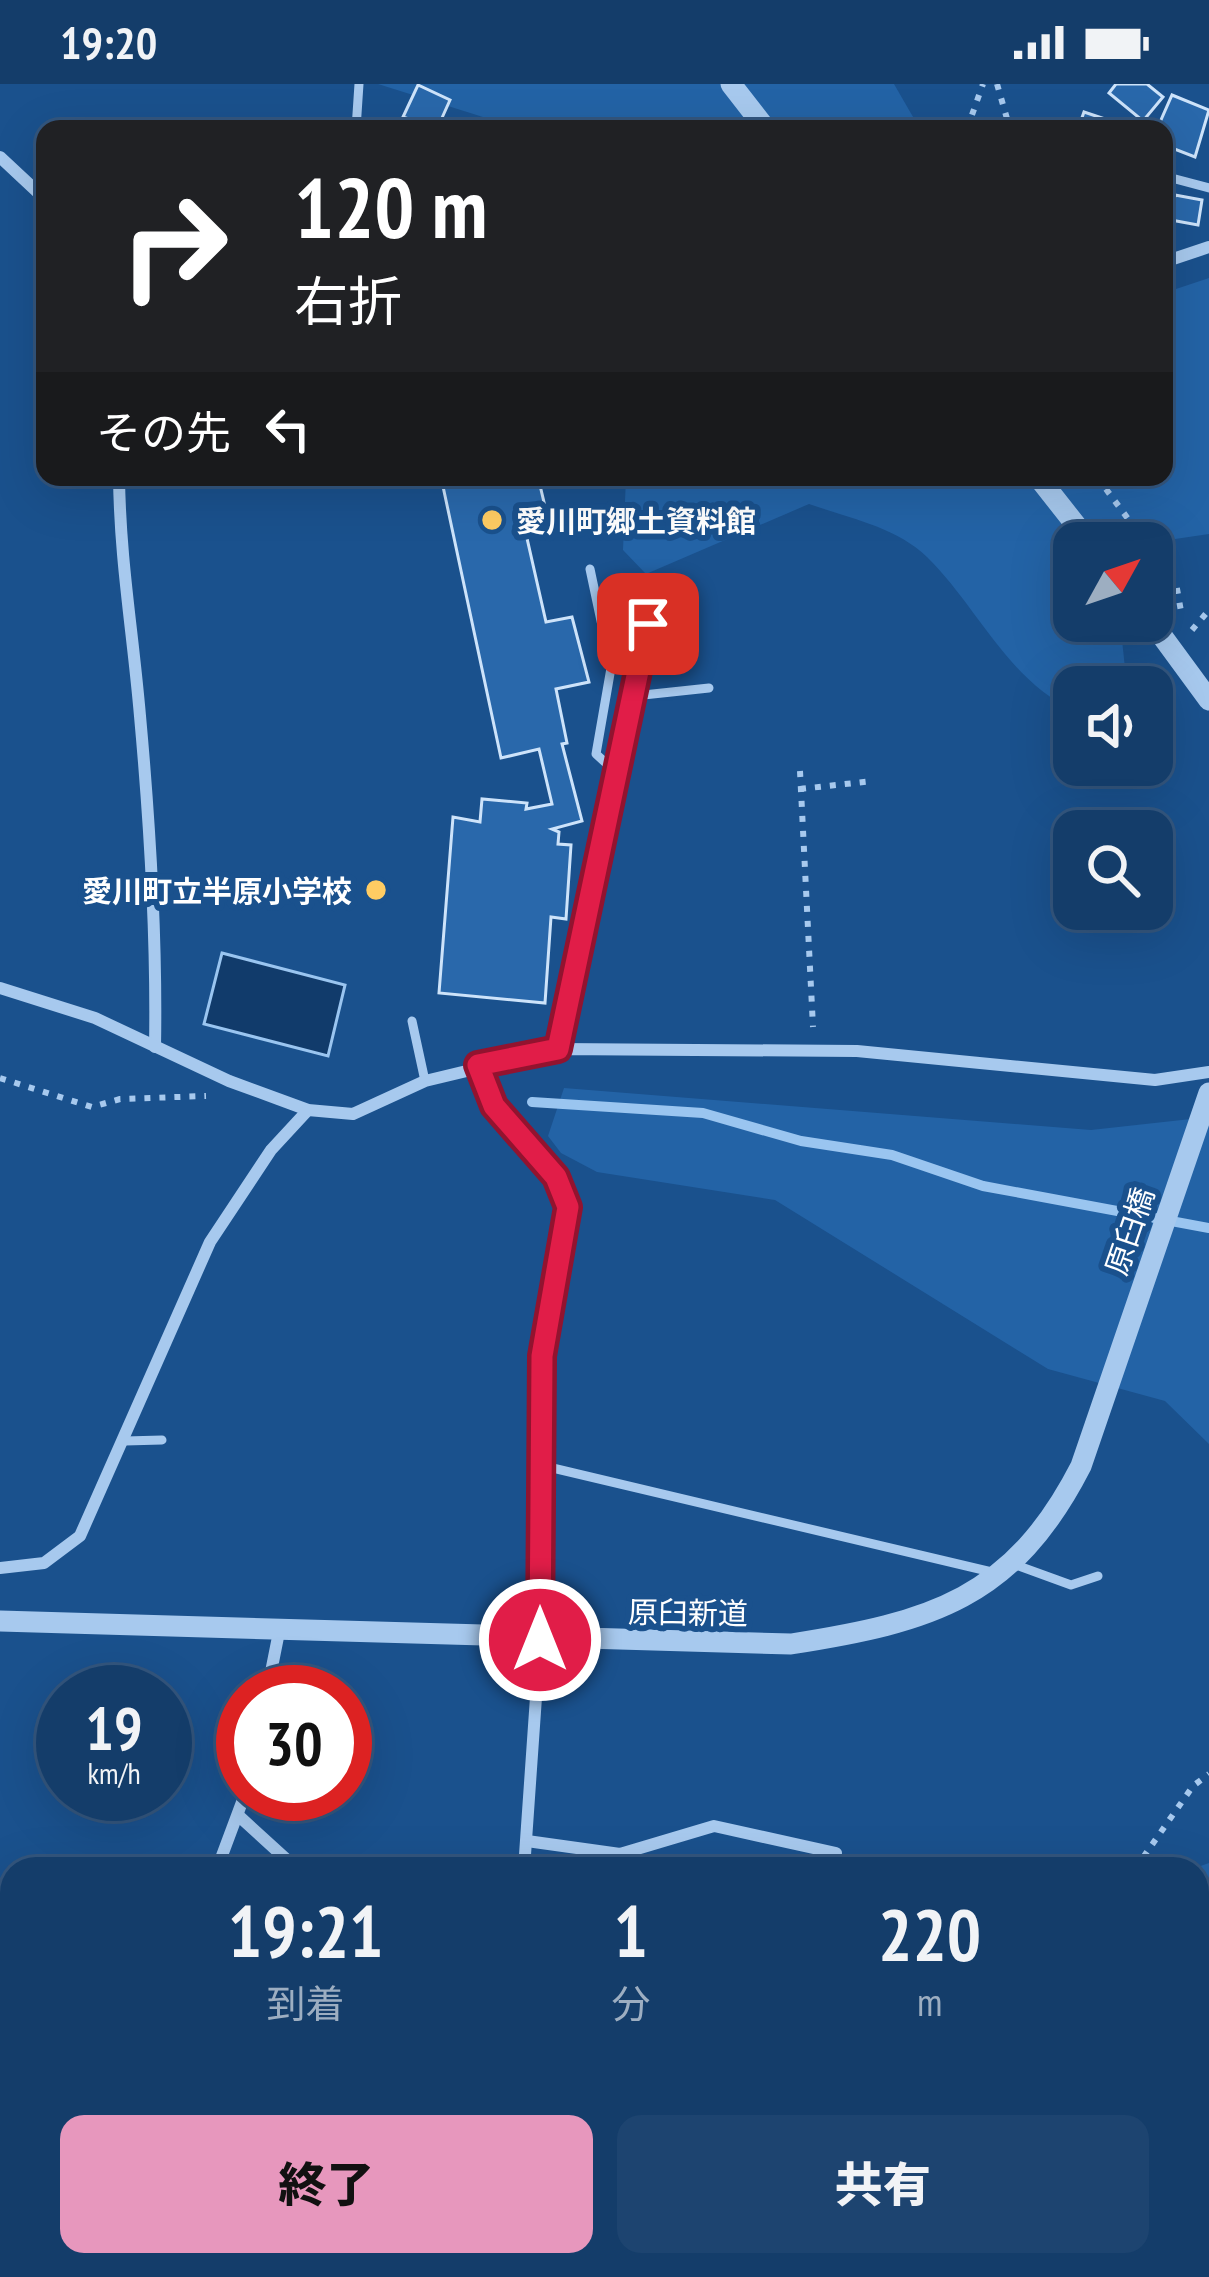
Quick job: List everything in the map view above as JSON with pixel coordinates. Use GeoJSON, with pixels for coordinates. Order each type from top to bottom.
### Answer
{"type":"FeatureCollection","features":[{"type":"Feature","properties":{"kind":"street"},"geometry":{"type":"LineString","coordinates":[[731,84],[759,120]]}},
{"type":"Feature","properties":{"kind":"street"},"geometry":{"type":"LineString","coordinates":[[0,157],[36,191]]}},
{"type":"Feature","properties":{"kind":"street"},"geometry":{"type":"LineString","coordinates":[[1173,259],[1209,247]]}},
{"type":"Feature","properties":{"kind":"street"},"geometry":{"type":"LineString","coordinates":[[118,486],[120,573],[140,712],[159,976],[154,1047]]}},
{"type":"Feature","properties":{"kind":"street"},"geometry":{"type":"LineString","coordinates":[[1045,486],[1073,522]]}},
{"type":"Feature","properties":{"kind":"street"},"geometry":{"type":"LineString","coordinates":[[558,1049],[654,588]]}},
{"type":"Feature","properties":{"kind":"street"},"geometry":{"type":"LineString","coordinates":[[1167,643],[1209,700]]}},
{"type":"Feature","properties":{"kind":"street"},"geometry":{"type":"LineString","coordinates":[[0,988],[95,1018],[229,1081],[308,1110],[352,1114],[478,1065],[558,1049],[814,1049],[1155,1080],[1209,1072]]}},
{"type":"Feature","properties":{"kind":"street"},"geometry":{"type":"LineString","coordinates":[[478,1065],[494,1106],[556,1177],[568,1207],[542,1356],[540,1640],[525,1857]]}},
{"type":"Feature","properties":{"kind":"street","name":"原臼橋"},"geometry":{"type":"LineString","coordinates":[[1106,1389],[1209,1093]]}},
{"type":"Feature","properties":{"kind":"street"},"geometry":{"type":"LineString","coordinates":[[0,1568],[44,1563],[80,1536],[211,1242],[262,1163],[308,1110]]}},
{"type":"Feature","properties":{"kind":"street","name":"原臼新道"},"geometry":{"type":"LineString","coordinates":[[0,1621],[791,1644],[880,1630],[953,1604],[1006,1569],[1054,1520],[1081,1466],[1106,1389]]}},
{"type":"Feature","properties":{"kind":"street"},"geometry":{"type":"LineString","coordinates":[[272,1665],[279,1632]]}},
{"type":"Feature","properties":{"kind":"street"},"geometry":{"type":"LineString","coordinates":[[222,1857],[238,1821]]}},
{"type":"Feature","properties":{"kind":"street"},"geometry":{"type":"LineString","coordinates":[[244,1821],[284,1857]]}},
{"type":"Feature","properties":{"kind":"street"},"geometry":{"type":"LineString","coordinates":[[526,1841],[620,1854],[714,1826],[836,1852],[835,1857]]}},
{"type":"Feature","properties":{"kind":"lane"},"geometry":{"type":"LineString","coordinates":[[357,120],[359,84]]}},
{"type":"Feature","properties":{"kind":"lane"},"geometry":{"type":"LineString","coordinates":[[1173,178],[1209,188]]}},
{"type":"Feature","properties":{"kind":"lane"},"geometry":{"type":"LineString","coordinates":[[590,569],[611,668],[596,754],[618,774]]}},
{"type":"Feature","properties":{"kind":"lane"},"geometry":{"type":"LineString","coordinates":[[634,695],[709,688]]}},
{"type":"Feature","properties":{"kind":"lane"},"geometry":{"type":"LineString","coordinates":[[412,1021],[425,1082]]}},
{"type":"Feature","properties":{"kind":"lane"},"geometry":{"type":"LineString","coordinates":[[125,1442],[162,1440]]}},
{"type":"Feature","properties":{"kind":"lane"},"geometry":{"type":"LineString","coordinates":[[540,1465],[1071,1585],[1098,1576]]}},
{"type":"Feature","properties":{"kind":"path"},"geometry":{"type":"LineString","coordinates":[[970,120],[983,84]]}},
{"type":"Feature","properties":{"kind":"path"},"geometry":{"type":"LineString","coordinates":[[997,84],[1007,120]]}},
{"type":"Feature","properties":{"kind":"path"},"geometry":{"type":"LineString","coordinates":[[1104,486],[1130,522]]}},
{"type":"Feature","properties":{"kind":"path"},"geometry":{"type":"LineString","coordinates":[[1173,579],[1182,602],[1182,626],[1173,636]]}},
{"type":"Feature","properties":{"kind":"path"},"geometry":{"type":"LineString","coordinates":[[800,771],[814,1049]]}},
{"type":"Feature","properties":{"kind":"path"},"geometry":{"type":"LineString","coordinates":[[800,789],[873,781]]}},
{"type":"Feature","properties":{"kind":"path"},"geometry":{"type":"LineString","coordinates":[[0,1078],[92,1107],[120,1099],[211,1096],[229,1081]]}},
{"type":"Feature","properties":{"kind":"path"},"geometry":{"type":"LineString","coordinates":[[1143,1857],[1193,1786],[1209,1774]]}},
{"type":"Feature","properties":{"kind":"shaded area"},"geometry":{"type":"Polygon","coordinates":[[[378,84],[894,84],[915,120],[492,120],[378,84]]]}},
{"type":"Feature","properties":{"kind":"shaded area"},"geometry":{"type":"Polygon","coordinates":[[[1209,278],[1209,534],[1173,539],[1173,522],[1053,522],[1053,642],[1122,642],[1125,666],[1053,666],[1053,698],[1012,662],[945,576],[915,547],[871,524],[809,504],[646,574],[623,550],[626,486],[1173,486],[1173,290],[1209,278]]]}},
{"type":"Feature","properties":{"kind":"shaded area"},"geometry":{"type":"Polygon","coordinates":[[[222,953],[345,985],[328,1056],[204,1024],[222,953]]]}},
{"type":"Feature","properties":{"kind":"shaded area"},"geometry":{"type":"Polygon","coordinates":[[[564,1088],[1091,1130],[1209,1117],[1209,1444],[1165,1401],[1048,1369],[775,1200],[597,1172],[561,1153],[548,1136],[564,1088]]]}},
{"type":"Feature","properties":{"kind":"building"},"geometry":{"type":"Polygon","coordinates":[[[1116,84],[1147,84],[1163,97],[1142,120],[1109,93],[1116,84]]]}},
{"type":"Feature","properties":{"kind":"building"},"geometry":{"type":"Polygon","coordinates":[[[418,85],[450,100],[441,120],[403,117],[418,85]]]}},
{"type":"Feature","properties":{"kind":"building"},"geometry":{"type":"Polygon","coordinates":[[[1172,95],[1209,110],[1195,157],[1173,148],[1173,120],[1161,120],[1172,95]]]}},
{"type":"Feature","properties":{"kind":"building"},"geometry":{"type":"Polygon","coordinates":[[[1084,112],[1108,120],[1081,120],[1084,112]]]}},
{"type":"Feature","properties":{"kind":"building"},"geometry":{"type":"Polygon","coordinates":[[[1175,195],[1202,200],[1198,225],[1173,220],[1175,195]]]}},
{"type":"Feature","properties":{"kind":"building"},"geometry":{"type":"Polygon","coordinates":[[[443,486],[540,486],[548,519],[524,525],[546,622],[572,617],[589,682],[556,689],[567,743],[562,744],[582,821],[552,829],[559,832],[558,844],[571,845],[566,919],[551,917],[545,1003],[439,993],[453,817],[480,822],[482,799],[527,803],[526,809],[552,804],[539,749],[501,758],[443,486]]]}},
{"type":"Feature","properties":{"kind":"waterway"},"geometry":{"type":"LineString","coordinates":[[532,1102],[703,1113],[801,1141],[892,1155],[983,1186],[1209,1228]]}},
{"type":"Feature","properties":{"kind":"place","name":"愛川町郷土資料館"},"geometry":{"type":"Point","coordinates":[492,520]}},
{"type":"Feature","properties":{"kind":"place","name":"愛川町立半原小学校"},"geometry":{"type":"Point","coordinates":[376,890]}},
{"type":"Feature","properties":{"kind":"route"},"geometry":{"type":"LineString","coordinates":[[540,1640],[542,1356],[568,1207],[556,1177],[494,1106],[478,1065],[558,1049],[648,624]]}}]}
